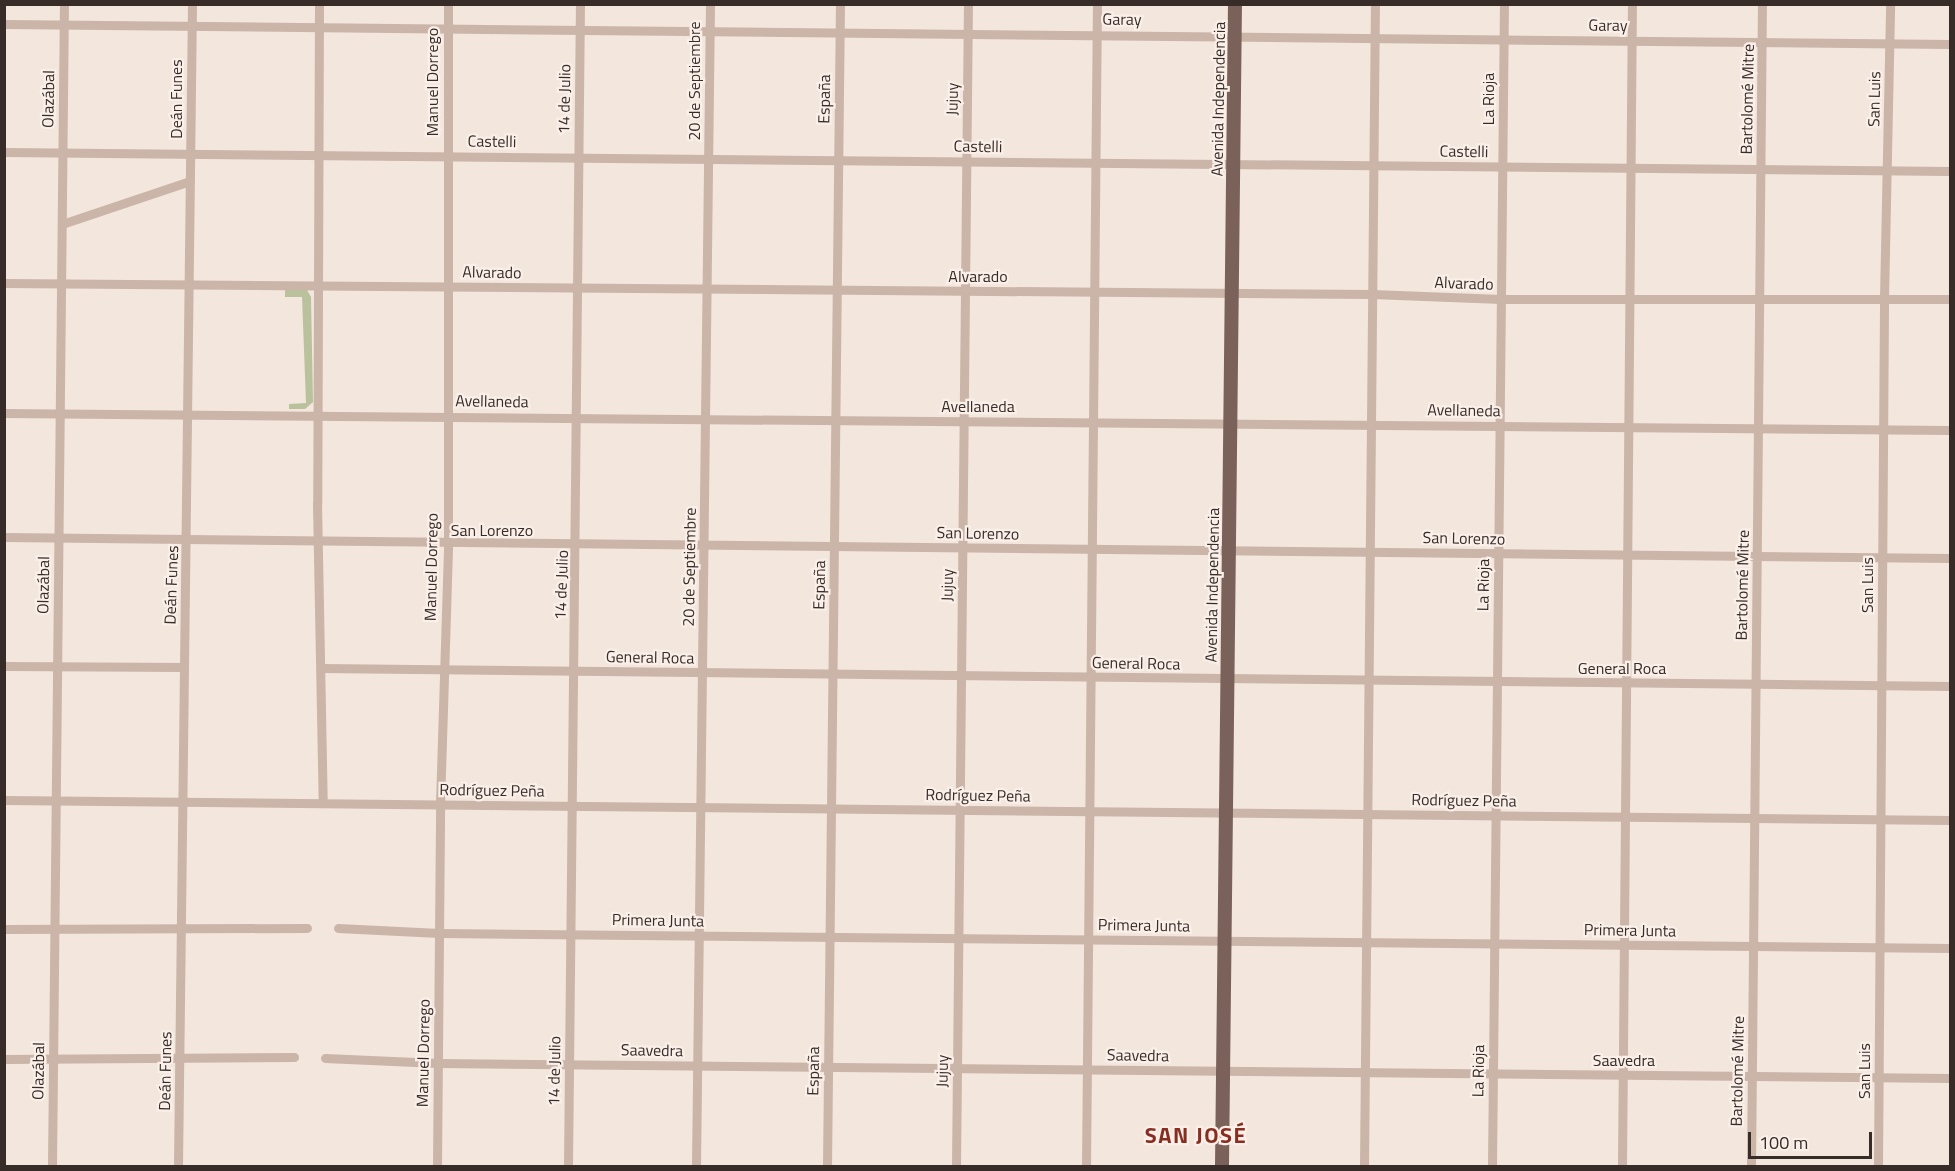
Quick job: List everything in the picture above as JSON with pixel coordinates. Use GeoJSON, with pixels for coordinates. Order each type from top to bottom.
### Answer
{"type":"FeatureCollection","features":[{"type":"Feature","properties":{"kind":"main road","name":"Avenida Independencia"},"geometry":{"type":"LineString","coordinates":[[1222,1167],[1235,4]]}},
{"type":"Feature","properties":{"kind":"street","name":"Olazábal"},"geometry":{"type":"LineString","coordinates":[[52,1167],[64,4]]}},
{"type":"Feature","properties":{"kind":"street","name":"Deán Funes"},"geometry":{"type":"LineString","coordinates":[[178,1167],[192,4]]}},
{"type":"Feature","properties":{"kind":"street"},"geometry":{"type":"LineString","coordinates":[[319,4],[317,414],[323,803]]}},
{"type":"Feature","properties":{"kind":"street","name":"Manuel Dorrego"},"geometry":{"type":"LineString","coordinates":[[437,1167],[440,804],[448,544],[445,416],[448,4]]}},
{"type":"Feature","properties":{"kind":"street","name":"14 de Julio"},"geometry":{"type":"LineString","coordinates":[[568,1167],[573,671],[577,545],[580,4]]}},
{"type":"Feature","properties":{"kind":"street","name":"20 de Septiembre"},"geometry":{"type":"LineString","coordinates":[[696,1167],[710,4]]}},
{"type":"Feature","properties":{"kind":"street","name":"España"},"geometry":{"type":"LineString","coordinates":[[827,1167],[840,4]]}},
{"type":"Feature","properties":{"kind":"street","name":"Jujuy"},"geometry":{"type":"LineString","coordinates":[[956,1167],[968,4]]}},
{"type":"Feature","properties":{"kind":"street"},"geometry":{"type":"LineString","coordinates":[[1086,1167],[1097,4]]}},
{"type":"Feature","properties":{"kind":"street"},"geometry":{"type":"LineString","coordinates":[[1364,1167],[1375,4]]}},
{"type":"Feature","properties":{"kind":"street","name":"La Rioja"},"geometry":{"type":"LineString","coordinates":[[1492,1167],[1504,4]]}},
{"type":"Feature","properties":{"kind":"street"},"geometry":{"type":"LineString","coordinates":[[1622,1167],[1632,4]]}},
{"type":"Feature","properties":{"kind":"street","name":"Bartolomé Mitre"},"geometry":{"type":"LineString","coordinates":[[1751,1167],[1762,4]]}},
{"type":"Feature","properties":{"kind":"street","name":"San Luis"},"geometry":{"type":"LineString","coordinates":[[1878,1167],[1884,298],[1890,4]]}},
{"type":"Feature","properties":{"kind":"street","name":"Garay"},"geometry":{"type":"LineString","coordinates":[[4,24],[710,29],[1950,44]]}},
{"type":"Feature","properties":{"kind":"street","name":"Castelli"},"geometry":{"type":"LineString","coordinates":[[4,152],[1950,171]]}},
{"type":"Feature","properties":{"kind":"street"},"geometry":{"type":"LineString","coordinates":[[62,224],[190,181]]}},
{"type":"Feature","properties":{"kind":"street","name":"Alvarado"},"geometry":{"type":"LineString","coordinates":[[4,283],[1372,294],[1502,299],[1630,296],[1950,299]]}},
{"type":"Feature","properties":{"kind":"street","name":"Avellaneda"},"geometry":{"type":"LineString","coordinates":[[4,413],[1950,430]]}},
{"type":"Feature","properties":{"kind":"street","name":"San Lorenzo"},"geometry":{"type":"LineString","coordinates":[[4,537],[318,543],[1950,558]]}},
{"type":"Feature","properties":{"kind":"street"},"geometry":{"type":"LineString","coordinates":[[4,666],[183,667]]}},
{"type":"Feature","properties":{"kind":"street","name":"General Roca"},"geometry":{"type":"LineString","coordinates":[[321,668],[1950,686]]}},
{"type":"Feature","properties":{"kind":"street","name":"Rodríguez Peña"},"geometry":{"type":"LineString","coordinates":[[4,800],[1950,820]]}},
{"type":"Feature","properties":{"kind":"street"},"geometry":{"type":"LineString","coordinates":[[4,929],[307,928]]}},
{"type":"Feature","properties":{"kind":"street","name":"Primera Junta"},"geometry":{"type":"LineString","coordinates":[[338,928],[439,933],[1950,948]]}},
{"type":"Feature","properties":{"kind":"street"},"geometry":{"type":"LineString","coordinates":[[4,1059],[294,1057]]}},
{"type":"Feature","properties":{"kind":"street","name":"Saavedra"},"geometry":{"type":"LineString","coordinates":[[325,1058],[438,1063],[1950,1078]]}},
{"type":"Feature","properties":{"kind":"green space"},"geometry":{"type":"Polygon","coordinates":[[[285,290],[307,290],[311,297],[313,402],[305,409],[289,409],[289,404],[306,403],[302,297],[285,297],[285,290]]]}},
{"type":"Feature","properties":{"kind":"district","name":"SAN JOSÉ"},"geometry":{"type":"Point","coordinates":[1196,1136]}}]}
